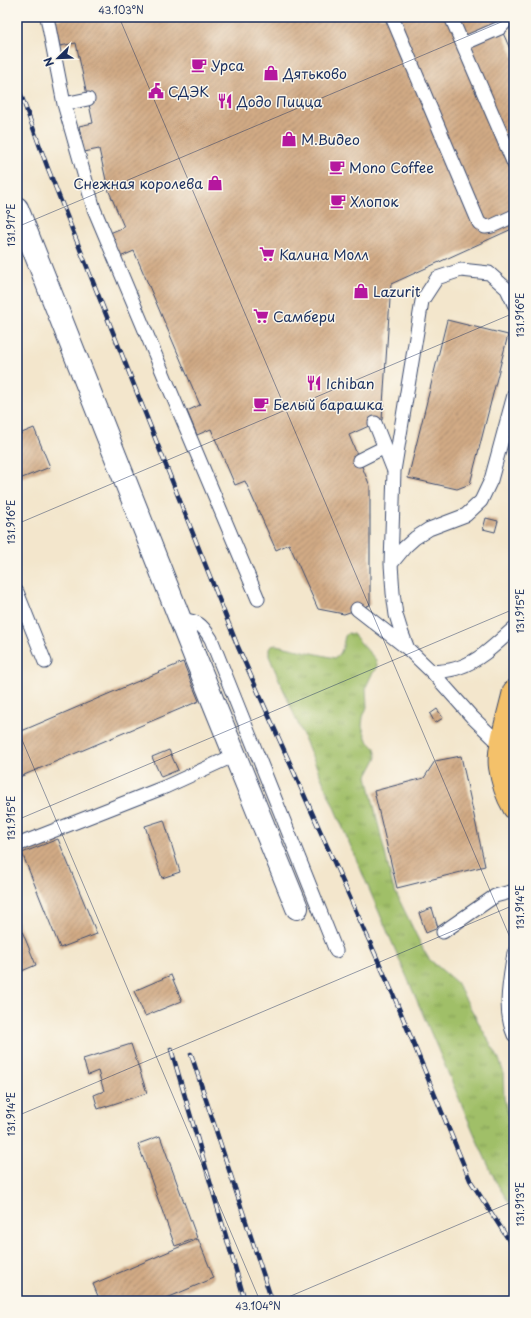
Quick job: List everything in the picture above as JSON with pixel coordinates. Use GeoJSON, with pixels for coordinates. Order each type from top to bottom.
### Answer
{"type":"FeatureCollection","features":[{"type":"Feature","properties":{"kind":"main road"},"geometry":{"type":"LineString","coordinates":[[514,691],[501,745],[499,766],[506,795],[514,808]]}},
{"type":"Feature","properties":{"kind":"street"},"geometry":{"type":"LineString","coordinates":[[17,208],[180,619],[297,908]]}},
{"type":"Feature","properties":{"kind":"lane"},"geometry":{"type":"LineString","coordinates":[[47,17],[64,104],[94,209],[258,600]]}},
{"type":"Feature","properties":{"kind":"lane"},"geometry":{"type":"LineString","coordinates":[[392,17],[479,223],[485,227],[492,226],[514,216]]}},
{"type":"Feature","properties":{"kind":"lane"},"geometry":{"type":"LineString","coordinates":[[451,17],[514,164]]}},
{"type":"Feature","properties":{"kind":"lane"},"geometry":{"type":"LineString","coordinates":[[463,44],[500,28],[510,17]]}},
{"type":"Feature","properties":{"kind":"lane"},"geometry":{"type":"LineString","coordinates":[[500,28],[514,29]]}},
{"type":"Feature","properties":{"kind":"lane"},"geometry":{"type":"LineString","coordinates":[[64,104],[88,99]]}},
{"type":"Feature","properties":{"kind":"lane"},"geometry":{"type":"LineString","coordinates":[[408,650],[396,615],[393,594],[391,564],[394,471],[422,301],[437,278],[461,270],[489,273],[507,289],[514,304]]}},
{"type":"Feature","properties":{"kind":"lane"},"geometry":{"type":"LineString","coordinates":[[391,564],[415,538],[429,530],[466,515],[481,502],[491,480],[514,394]]}},
{"type":"Feature","properties":{"kind":"lane"},"geometry":{"type":"LineString","coordinates":[[375,423],[394,471]]}},
{"type":"Feature","properties":{"kind":"lane"},"geometry":{"type":"LineString","coordinates":[[359,460],[385,447]]}},
{"type":"Feature","properties":{"kind":"lane"},"geometry":{"type":"LineString","coordinates":[[17,592],[45,662]]}},
{"type":"Feature","properties":{"kind":"lane"},"geometry":{"type":"LineString","coordinates":[[357,609],[408,650],[432,672],[472,717],[501,745]]}},
{"type":"Feature","properties":{"kind":"lane"},"geometry":{"type":"LineString","coordinates":[[180,619],[196,622],[204,628],[211,639],[336,952]]}},
{"type":"Feature","properties":{"kind":"lane"},"geometry":{"type":"LineString","coordinates":[[432,672],[461,667],[491,649],[514,628]]}},
{"type":"Feature","properties":{"kind":"lane"},"geometry":{"type":"LineString","coordinates":[[17,845],[165,787],[235,755]]}},
{"type":"Feature","properties":{"kind":"lane"},"geometry":{"type":"LineString","coordinates":[[443,932],[495,896],[514,891]]}},
{"type":"Feature","properties":{"kind":"lane"},"geometry":{"type":"LineString","coordinates":[[514,953],[512,989],[508,1003],[514,1035]]}},
{"type":"Feature","properties":{"kind":"green space"},"geometry":{"type":"Polygon","coordinates":[[[348,633],[353,634],[376,660],[377,665],[376,670],[372,674],[366,687],[367,707],[363,717],[362,726],[367,740],[375,748],[377,757],[367,776],[393,887],[423,949],[429,959],[456,982],[499,1059],[503,1071],[504,1098],[514,1138],[514,1211],[496,1182],[479,1145],[269,656],[269,649],[271,646],[276,645],[335,658],[340,654],[345,636],[348,633]]]}},
{"type":"Feature","properties":{"kind":"building","name":"Калина Молл"},"geometry":{"type":"Polygon","coordinates":[[[69,17],[496,17],[514,58],[514,228],[391,284],[382,420],[349,435],[370,486],[370,605],[344,614],[318,609],[289,544],[276,550],[245,481],[235,485],[211,429],[197,435],[187,411],[200,405],[134,251],[120,257],[110,233],[124,227],[108,189],[99,149],[84,152],[79,126],[93,123],[76,43],[60,46],[54,20],[69,17]]]}},
{"type":"Feature","properties":{"kind":"building"},"geometry":{"type":"Polygon","coordinates":[[[447,320],[508,335],[470,484],[457,489],[408,478],[447,320]]]}},
{"type":"Feature","properties":{"kind":"building"},"geometry":{"type":"Polygon","coordinates":[[[34,428],[50,467],[17,480],[17,435],[34,428]]]}},
{"type":"Feature","properties":{"kind":"building"},"geometry":{"type":"Polygon","coordinates":[[[486,518],[498,521],[495,532],[483,529],[486,518]]]}},
{"type":"Feature","properties":{"kind":"building"},"geometry":{"type":"Polygon","coordinates":[[[183,662],[199,701],[17,778],[17,733],[183,662]]]}},
{"type":"Feature","properties":{"kind":"building"},"geometry":{"type":"Polygon","coordinates":[[[437,709],[443,718],[435,723],[430,714],[437,709]]]}},
{"type":"Feature","properties":{"kind":"building"},"geometry":{"type":"Polygon","coordinates":[[[169,750],[178,770],[161,777],[152,757],[169,750]]]}},
{"type":"Feature","properties":{"kind":"building"},"geometry":{"type":"Polygon","coordinates":[[[461,756],[485,866],[397,888],[374,791],[424,778],[435,761],[461,756]]]}},
{"type":"Feature","properties":{"kind":"building"},"geometry":{"type":"Polygon","coordinates":[[[164,820],[180,872],[162,878],[145,826],[164,820]]]}},
{"type":"Feature","properties":{"kind":"building"},"geometry":{"type":"Polygon","coordinates":[[[58,839],[97,934],[60,948],[22,853],[58,839]]]}},
{"type":"Feature","properties":{"kind":"building"},"geometry":{"type":"Polygon","coordinates":[[[432,908],[438,928],[426,933],[419,913],[432,908]]]}},
{"type":"Feature","properties":{"kind":"building"},"geometry":{"type":"Polygon","coordinates":[[[17,919],[36,965],[17,973],[17,919]]]}},
{"type":"Feature","properties":{"kind":"building"},"geometry":{"type":"Polygon","coordinates":[[[171,975],[182,1001],[145,1016],[134,991],[171,975]]]}},
{"type":"Feature","properties":{"kind":"building"},"geometry":{"type":"Polygon","coordinates":[[[131,1044],[147,1093],[98,1109],[94,1095],[104,1091],[98,1071],[88,1075],[83,1059],[131,1044]]]}},
{"type":"Feature","properties":{"kind":"building"},"geometry":{"type":"Polygon","coordinates":[[[160,1136],[197,1238],[175,1246],[138,1144],[160,1136]]]}},
{"type":"Feature","properties":{"kind":"building"},"geometry":{"type":"Polygon","coordinates":[[[198,1239],[214,1278],[160,1301],[110,1301],[109,1299],[100,1301],[93,1284],[198,1239]]]}},
{"type":"Feature","properties":{"kind":"railway"},"geometry":{"type":"LineString","coordinates":[[17,84],[47,166],[238,647],[393,994],[470,1180],[514,1248]]}},
{"type":"Feature","properties":{"kind":"railway"},"geometry":{"type":"LineString","coordinates":[[171,1049],[245,1301]]}},
{"type":"Feature","properties":{"kind":"railway"},"geometry":{"type":"LineString","coordinates":[[191,1054],[272,1301]]}},
{"type":"Feature","properties":{"kind":"place","name":"Урса"},"geometry":{"type":"Point","coordinates":[199,65]}},
{"type":"Feature","properties":{"kind":"place","name":"Дятьково"},"geometry":{"type":"Point","coordinates":[271,73]}},
{"type":"Feature","properties":{"kind":"place","name":"СДЭК"},"geometry":{"type":"Point","coordinates":[156,91]}},
{"type":"Feature","properties":{"kind":"place","name":"Додо Пицца"},"geometry":{"type":"Point","coordinates":[225,101]}},
{"type":"Feature","properties":{"kind":"place","name":"М.Видео"},"geometry":{"type":"Point","coordinates":[289,139]}},
{"type":"Feature","properties":{"kind":"place","name":"Mono Coffee"},"geometry":{"type":"Point","coordinates":[337,167]}},
{"type":"Feature","properties":{"kind":"place","name":"Снежная королева"},"geometry":{"type":"Point","coordinates":[215,183]}},
{"type":"Feature","properties":{"kind":"place","name":"Хлопок"},"geometry":{"type":"Point","coordinates":[338,201]}},
{"type":"Feature","properties":{"kind":"place","name":"Калина Молл"},"geometry":{"type":"Point","coordinates":[267,254]}},
{"type":"Feature","properties":{"kind":"place","name":"Lazurit"},"geometry":{"type":"Point","coordinates":[361,291]}},
{"type":"Feature","properties":{"kind":"place","name":"Самбери"},"geometry":{"type":"Point","coordinates":[261,316]}},
{"type":"Feature","properties":{"kind":"place","name":"Ichiban"},"geometry":{"type":"Point","coordinates":[314,383]}},
{"type":"Feature","properties":{"kind":"place","name":"Белый барашка"},"geometry":{"type":"Point","coordinates":[261,404]}}]}
